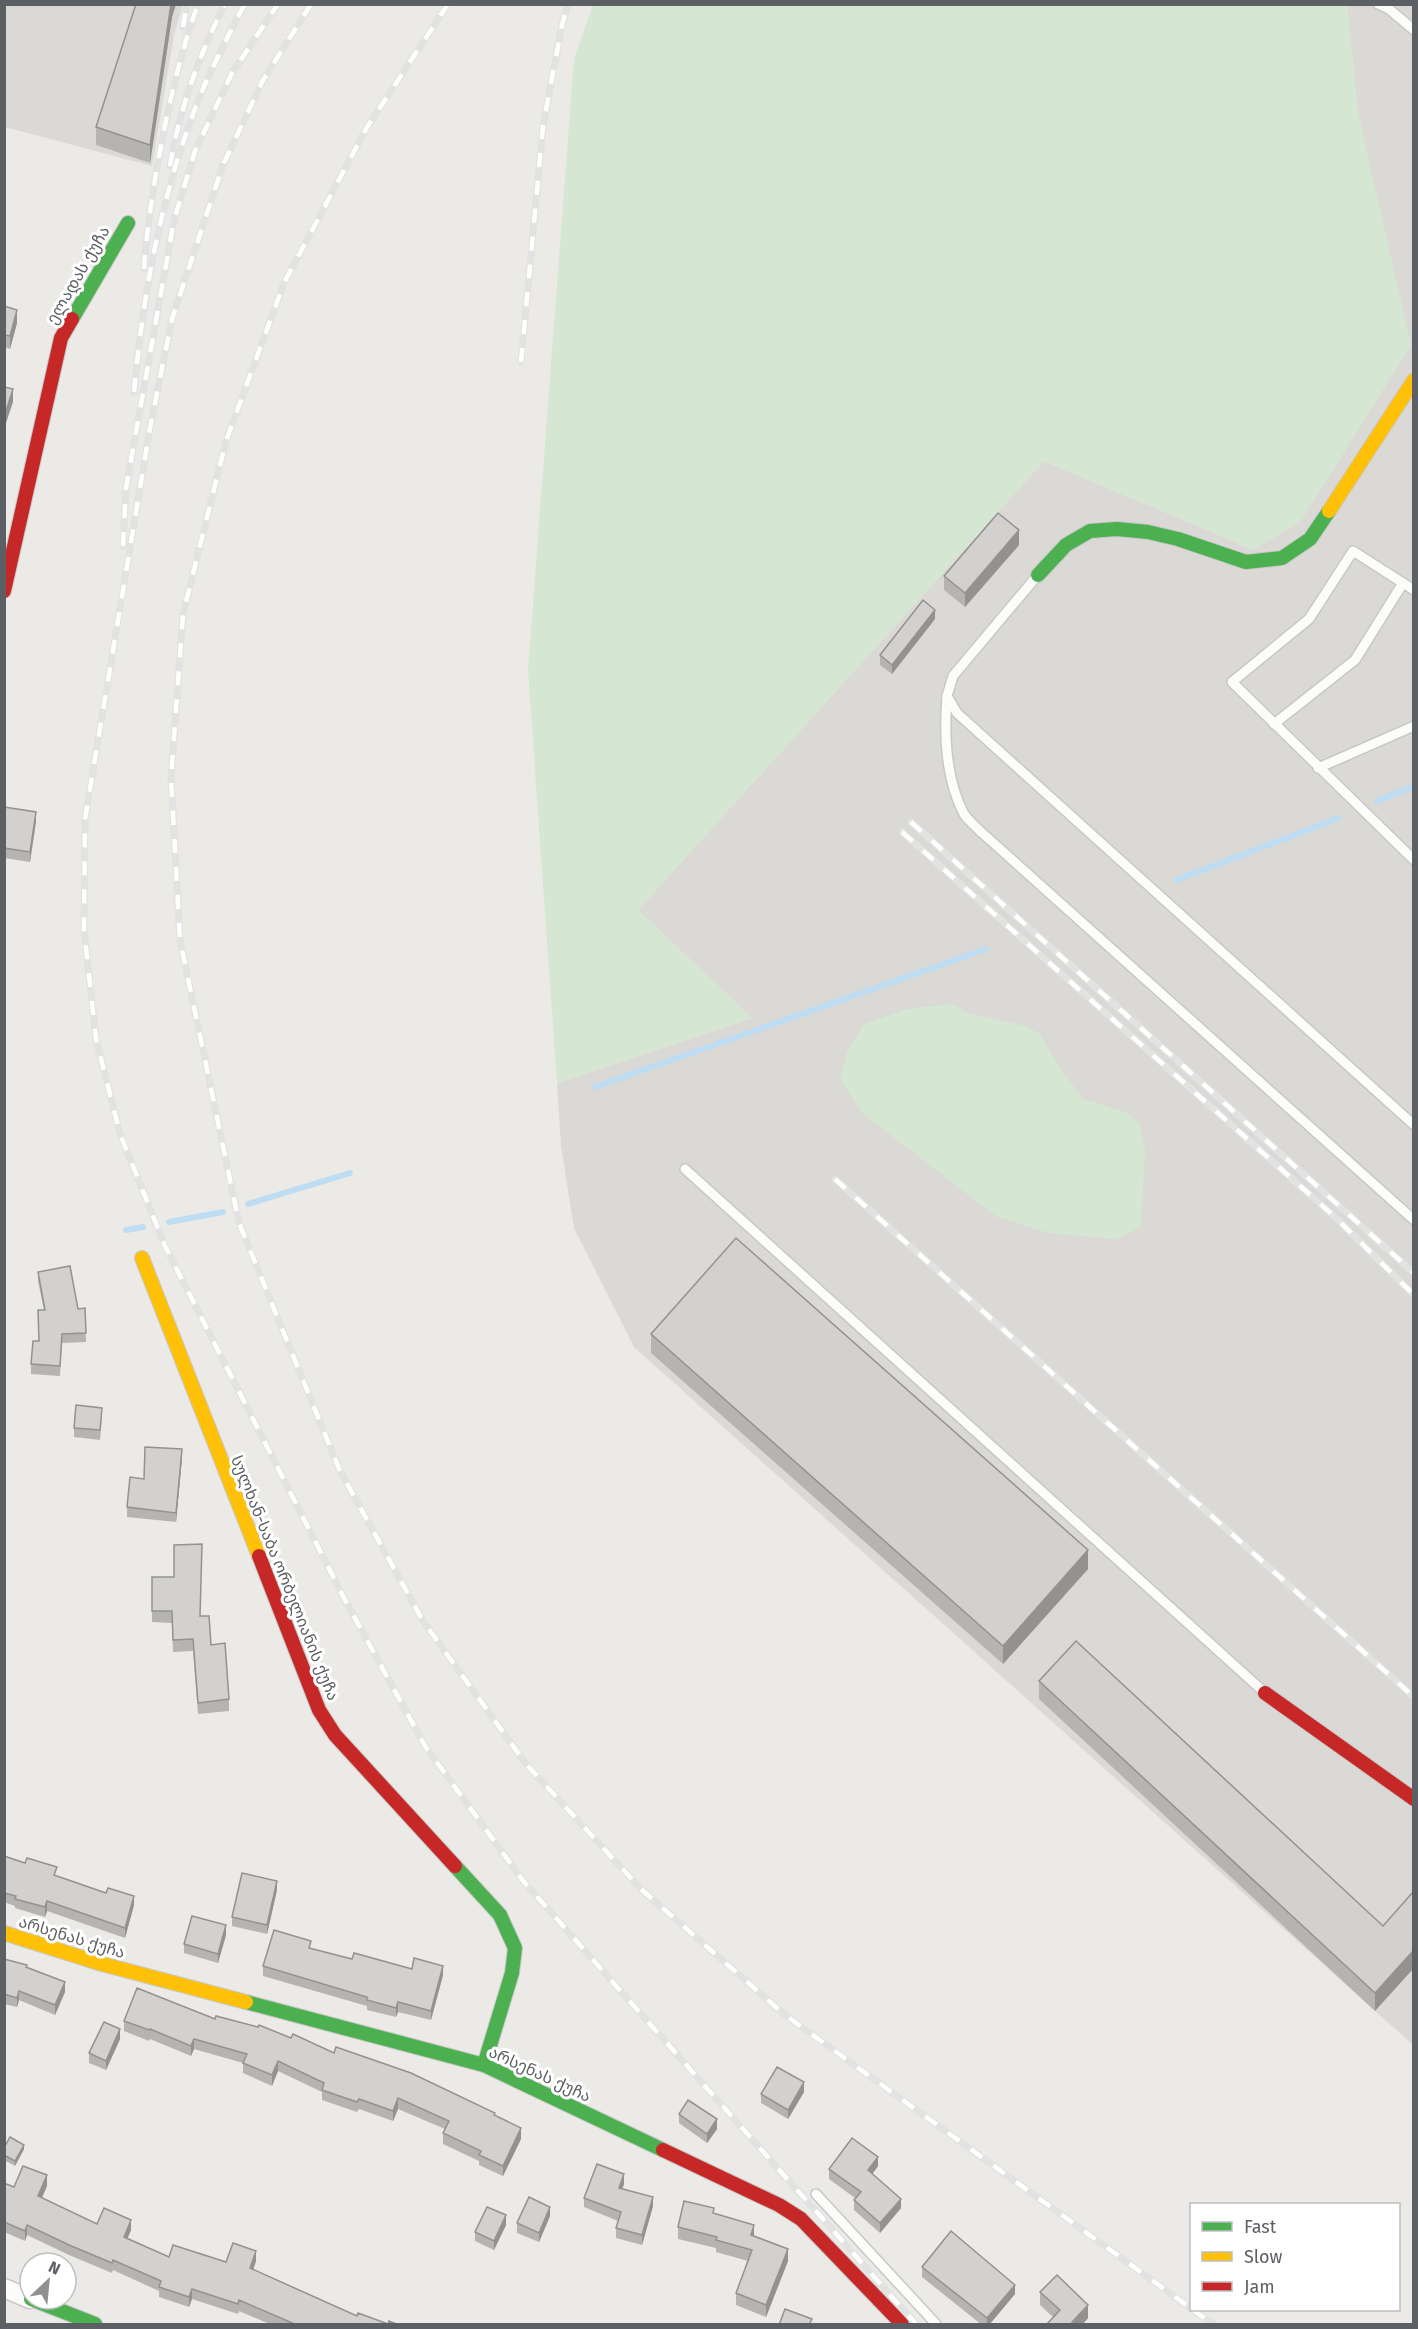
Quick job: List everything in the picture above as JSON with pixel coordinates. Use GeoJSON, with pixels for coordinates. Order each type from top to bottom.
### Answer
{"type":"FeatureCollection","features":[{"type":"Feature","properties":{"kind":"street","name":"ელადას ქუჩა"},"geometry":{"type":"LineString","coordinates":[[4,591],[61,338],[128,223]]}},
{"type":"Feature","properties":{"kind":"street"},"geometry":{"type":"LineString","coordinates":[[1038,575],[1066,545],[1090,531],[1148,532],[1178,538],[1246,562],[1282,558],[1310,539],[1413,380]]}},
{"type":"Feature","properties":{"kind":"street","name":"სულხან-საბა ორბელიანის ქუჩა"},"geometry":{"type":"LineString","coordinates":[[142,1258],[319,1710],[335,1735],[500,1915],[515,1948],[513,1973],[484,2065]]}},
{"type":"Feature","properties":{"kind":"street"},"geometry":{"type":"LineString","coordinates":[[1265,1693],[1413,1799]]}},
{"type":"Feature","properties":{"kind":"street","name":"არსენას ქუჩა"},"geometry":{"type":"LineString","coordinates":[[4,1933],[102,1964],[484,2065],[779,2205],[801,2219],[902,2325]]}},
{"type":"Feature","properties":{"kind":"street"},"geometry":{"type":"LineString","coordinates":[[4,2288],[18,2294]]}},
{"type":"Feature","properties":{"kind":"street"},"geometry":{"type":"LineString","coordinates":[[61,2311],[95,2325]]}},
{"type":"Feature","properties":{"kind":"lane"},"geometry":{"type":"LineString","coordinates":[[1378,4],[1389,9],[1413,30]]}},
{"type":"Feature","properties":{"kind":"lane"},"geometry":{"type":"LineString","coordinates":[[1411,855],[1318,768],[1232,682],[1309,619],[1353,551],[1413,590]]}},
{"type":"Feature","properties":{"kind":"lane"},"geometry":{"type":"LineString","coordinates":[[1038,575],[953,676],[947,696],[945,717],[952,786],[965,816],[1413,1220]]}},
{"type":"Feature","properties":{"kind":"lane"},"geometry":{"type":"LineString","coordinates":[[1274,724],[1355,660],[1403,583]]}},
{"type":"Feature","properties":{"kind":"lane"},"geometry":{"type":"LineString","coordinates":[[947,696],[957,713],[1413,1125]]}},
{"type":"Feature","properties":{"kind":"lane"},"geometry":{"type":"LineString","coordinates":[[1318,768],[1413,726]]}},
{"type":"Feature","properties":{"kind":"lane"},"geometry":{"type":"LineString","coordinates":[[685,1169],[1265,1693]]}},
{"type":"Feature","properties":{"kind":"lane"},"geometry":{"type":"LineString","coordinates":[[816,2194],[936,2325]]}},
{"type":"Feature","properties":{"kind":"shaded area"},"geometry":{"type":"Polygon","coordinates":[[[4,5],[183,5],[174,35],[152,166],[5,127],[4,5]]]}},
{"type":"Feature","properties":{"kind":"shaded area"},"geometry":{"type":"Polygon","coordinates":[[[1345,5],[1413,5],[1413,2045],[634,1347],[574,1228],[561,1146],[557,1083],[752,1018],[638,910],[1044,461],[1254,550],[1358,113],[1347,6],[1345,5]]]}},
{"type":"Feature","properties":{"kind":"green space"},"geometry":{"type":"Polygon","coordinates":[[[593,5],[1347,5],[1358,113],[1411,345],[1301,521],[1254,550],[1044,461],[638,910],[752,1018],[557,1083],[528,670],[574,59],[593,5]]]}},
{"type":"Feature","properties":{"kind":"green space"},"geometry":{"type":"Polygon","coordinates":[[[952,1004],[970,1014],[1025,1026],[1040,1034],[1058,1065],[1083,1099],[1128,1113],[1140,1125],[1145,1150],[1141,1227],[1116,1239],[1049,1233],[997,1217],[862,1113],[840,1079],[847,1052],[864,1024],[907,1009],[952,1004]]]}},
{"type":"Feature","properties":{"kind":"building"},"geometry":{"type":"Polygon","coordinates":[[[136,4],[171,4],[150,145],[96,127],[136,4]]]}},
{"type":"Feature","properties":{"kind":"building"},"geometry":{"type":"Polygon","coordinates":[[[4,306],[17,310],[10,336],[5,335],[4,338],[4,306]]]}},
{"type":"Feature","properties":{"kind":"building"},"geometry":{"type":"Polygon","coordinates":[[[4,387],[13,389],[4,417],[4,387]]]}},
{"type":"Feature","properties":{"kind":"building"},"geometry":{"type":"Polygon","coordinates":[[[998,513],[1019,530],[965,593],[944,576],[998,513]]]}},
{"type":"Feature","properties":{"kind":"building"},"geometry":{"type":"Polygon","coordinates":[[[923,600],[935,610],[892,665],[880,655],[923,600]]]}},
{"type":"Feature","properties":{"kind":"building"},"geometry":{"type":"Polygon","coordinates":[[[4,807],[36,812],[30,852],[4,848],[4,807]]]}},
{"type":"Feature","properties":{"kind":"building"},"geometry":{"type":"Polygon","coordinates":[[[736,1238],[1088,1550],[1003,1646],[651,1334],[736,1238]]]}},
{"type":"Feature","properties":{"kind":"building"},"geometry":{"type":"Polygon","coordinates":[[[70,1266],[78,1309],[85,1308],[86,1333],[62,1334],[60,1366],[31,1364],[33,1341],[39,1341],[38,1310],[45,1310],[38,1272],[70,1266]]]}},
{"type":"Feature","properties":{"kind":"building"},"geometry":{"type":"Polygon","coordinates":[[[76,1405],[102,1408],[100,1430],[74,1428],[76,1405]]]}},
{"type":"Feature","properties":{"kind":"building"},"geometry":{"type":"Polygon","coordinates":[[[145,1447],[182,1449],[176,1513],[127,1507],[130,1477],[144,1479],[145,1447]]]}},
{"type":"Feature","properties":{"kind":"building"},"geometry":{"type":"Polygon","coordinates":[[[202,1544],[200,1616],[209,1616],[211,1645],[225,1643],[229,1699],[198,1703],[193,1639],[173,1640],[172,1611],[152,1611],[152,1577],[174,1577],[174,1545],[202,1544]]]}},
{"type":"Feature","properties":{"kind":"building"},"geometry":{"type":"Polygon","coordinates":[[[1076,1641],[1383,1926],[1413,1892],[1413,1951],[1375,1993],[1039,1681],[1076,1641]]]}},
{"type":"Feature","properties":{"kind":"building"},"geometry":{"type":"Polygon","coordinates":[[[4,1856],[25,1863],[27,1858],[57,1867],[54,1875],[106,1893],[108,1888],[134,1896],[125,1928],[47,1901],[45,1907],[15,1899],[16,1896],[4,1893],[4,1856]]]}},
{"type":"Feature","properties":{"kind":"building"},"geometry":{"type":"Polygon","coordinates":[[[242,1873],[277,1881],[267,1925],[232,1917],[242,1873]]]}},
{"type":"Feature","properties":{"kind":"building"},"geometry":{"type":"Polygon","coordinates":[[[192,1916],[226,1925],[218,1954],[184,1944],[192,1916]]]}},
{"type":"Feature","properties":{"kind":"building"},"geometry":{"type":"Polygon","coordinates":[[[274,1930],[311,1941],[309,1948],[352,1959],[354,1953],[412,1969],[414,1958],[443,1966],[431,2011],[398,2002],[396,2008],[263,1966],[274,1930]]]}},
{"type":"Feature","properties":{"kind":"building"},"geometry":{"type":"Polygon","coordinates":[[[4,1959],[27,1965],[26,1967],[65,1982],[55,2005],[19,1991],[17,1998],[4,1994],[4,1959]]]}},
{"type":"Feature","properties":{"kind":"building"},"geometry":{"type":"Polygon","coordinates":[[[137,1988],[215,2019],[216,2016],[258,2027],[259,2025],[291,2038],[293,2034],[334,2053],[336,2047],[411,2073],[521,2128],[503,2166],[479,2155],[481,2151],[443,2133],[449,2121],[398,2098],[393,2111],[359,2099],[357,2102],[322,2090],[324,2083],[278,2061],[272,2075],[243,2063],[247,2054],[194,2039],[191,2046],[124,2021],[137,1988]]]}},
{"type":"Feature","properties":{"kind":"building"},"geometry":{"type":"Polygon","coordinates":[[[104,2022],[120,2029],[106,2061],[89,2053],[104,2022]]]}},
{"type":"Feature","properties":{"kind":"building"},"geometry":{"type":"Polygon","coordinates":[[[777,2067],[804,2082],[788,2110],[761,2094],[777,2067]]]}},
{"type":"Feature","properties":{"kind":"building"},"geometry":{"type":"Polygon","coordinates":[[[688,2100],[717,2119],[707,2134],[679,2114],[688,2100]]]}},
{"type":"Feature","properties":{"kind":"building"},"geometry":{"type":"Polygon","coordinates":[[[10,2137],[24,2145],[15,2161],[4,2155],[4,2148],[10,2137]]]}},
{"type":"Feature","properties":{"kind":"building"},"geometry":{"type":"Polygon","coordinates":[[[852,2138],[878,2157],[868,2170],[901,2199],[880,2223],[854,2200],[861,2192],[829,2169],[852,2138]]]}},
{"type":"Feature","properties":{"kind":"building"},"geometry":{"type":"Polygon","coordinates":[[[597,2164],[624,2174],[619,2188],[653,2197],[642,2235],[616,2228],[621,2212],[584,2198],[597,2164]]]}},
{"type":"Feature","properties":{"kind":"building"},"geometry":{"type":"Polygon","coordinates":[[[23,2166],[47,2175],[38,2196],[97,2224],[104,2208],[131,2220],[124,2237],[169,2257],[173,2245],[226,2262],[233,2243],[256,2251],[250,2268],[357,2316],[358,2313],[388,2324],[389,2321],[399,2325],[297,2325],[239,2300],[238,2304],[192,2289],[189,2297],[159,2287],[161,2281],[113,2260],[112,2263],[27,2225],[25,2231],[4,2222],[4,2183],[14,2187],[23,2166]]]}},
{"type":"Feature","properties":{"kind":"building"},"geometry":{"type":"Polygon","coordinates":[[[529,2197],[550,2207],[539,2233],[517,2223],[529,2197]]]}},
{"type":"Feature","properties":{"kind":"building"},"geometry":{"type":"Polygon","coordinates":[[[684,2201],[714,2208],[713,2213],[754,2225],[751,2235],[788,2249],[766,2305],[736,2293],[752,2250],[716,2240],[717,2237],[678,2227],[684,2201]]]}},
{"type":"Feature","properties":{"kind":"building"},"geometry":{"type":"Polygon","coordinates":[[[487,2207],[506,2215],[494,2241],[475,2232],[487,2207]]]}},
{"type":"Feature","properties":{"kind":"building"},"geometry":{"type":"Polygon","coordinates":[[[951,2231],[1015,2285],[987,2318],[922,2267],[951,2231]]]}},
{"type":"Feature","properties":{"kind":"building"},"geometry":{"type":"Polygon","coordinates":[[[1057,2275],[1088,2305],[1072,2322],[1074,2325],[1046,2325],[1060,2310],[1040,2292],[1057,2275]]]}},
{"type":"Feature","properties":{"kind":"building"},"geometry":{"type":"Polygon","coordinates":[[[785,2309],[812,2319],[809,2325],[779,2325],[785,2309]]]}},
{"type":"Feature","properties":{"kind":"waterway"},"geometry":{"type":"LineString","coordinates":[[1377,801],[1414,786]]}},
{"type":"Feature","properties":{"kind":"waterway"},"geometry":{"type":"LineString","coordinates":[[1176,880],[1339,818]]}},
{"type":"Feature","properties":{"kind":"waterway"},"geometry":{"type":"LineString","coordinates":[[595,1087],[986,949]]}},
{"type":"Feature","properties":{"kind":"waterway"},"geometry":{"type":"LineString","coordinates":[[248,1204],[350,1173]]}},
{"type":"Feature","properties":{"kind":"waterway"},"geometry":{"type":"LineString","coordinates":[[169,1222],[223,1212]]}},
{"type":"Feature","properties":{"kind":"waterway"},"geometry":{"type":"LineString","coordinates":[[126,1230],[143,1227]]}},
{"type":"Feature","properties":{"kind":"railway"},"geometry":{"type":"LineString","coordinates":[[183,27],[187,4]]}},
{"type":"Feature","properties":{"kind":"railway"},"geometry":{"type":"LineString","coordinates":[[144,269],[164,130],[179,67],[198,4]]}},
{"type":"Feature","properties":{"kind":"railway"},"geometry":{"type":"LineString","coordinates":[[170,166],[191,84],[225,4]]}},
{"type":"Feature","properties":{"kind":"railway"},"geometry":{"type":"LineString","coordinates":[[134,392],[148,284],[172,178],[199,97],[245,4]]}},
{"type":"Feature","properties":{"kind":"railway"},"geometry":{"type":"LineString","coordinates":[[123,546],[126,488],[174,220],[195,151],[232,73],[278,4]]}},
{"type":"Feature","properties":{"kind":"railway"},"geometry":{"type":"LineString","coordinates":[[311,4],[262,82],[223,165],[172,319],[150,428],[85,819],[84,930],[96,1039],[120,1134],[165,1246],[345,1600],[425,1746],[524,1882],[916,2324]]}},
{"type":"Feature","properties":{"kind":"railway"},"geometry":{"type":"LineString","coordinates":[[448,4],[366,129],[284,283],[226,441],[183,614],[171,778],[180,940],[239,1223],[340,1471],[423,1621],[526,1764],[641,1889],[785,2015],[1190,2308]]}},
{"type":"Feature","properties":{"kind":"railway"},"geometry":{"type":"LineString","coordinates":[[521,362],[543,126],[568,4]]}},
{"type":"Feature","properties":{"kind":"railway"},"geometry":{"type":"LineString","coordinates":[[911,822],[1414,1273]]}},
{"type":"Feature","properties":{"kind":"railway"},"geometry":{"type":"LineString","coordinates":[[902,832],[1335,1217],[1414,1295]]}},
{"type":"Feature","properties":{"kind":"railway"},"geometry":{"type":"LineString","coordinates":[[835,1179],[1414,1697]]}},
{"type":"Feature","properties":{"kind":"railway"},"geometry":{"type":"LineString","coordinates":[[1194,2311],[1213,2324]]}},
{"type":"Feature","properties":{"kind":"traffic: fast"},"geometry":{"type":"LineString","coordinates":[[72,319],[128,223]]}},
{"type":"Feature","properties":{"kind":"traffic: fast"},"geometry":{"type":"LineString","coordinates":[[1038,575],[1066,545],[1090,531],[1117,529],[1148,532],[1178,539],[1246,562],[1282,558],[1310,539],[1329,511]]}},
{"type":"Feature","properties":{"kind":"traffic: fast"},"geometry":{"type":"LineString","coordinates":[[455,1866],[500,1915],[515,1948],[512,1973],[484,2065]]}},
{"type":"Feature","properties":{"kind":"traffic: fast"},"geometry":{"type":"LineString","coordinates":[[246,2002],[484,2065],[663,2150]]}},
{"type":"Feature","properties":{"kind":"traffic: fast"},"geometry":{"type":"LineString","coordinates":[[62,2311],[95,2324]]}},
{"type":"Feature","properties":{"kind":"traffic: slow"},"geometry":{"type":"LineString","coordinates":[[1329,511],[1414,380]]}},
{"type":"Feature","properties":{"kind":"traffic: slow"},"geometry":{"type":"LineString","coordinates":[[142,1258],[259,1556]]}},
{"type":"Feature","properties":{"kind":"traffic: slow"},"geometry":{"type":"LineString","coordinates":[[4,1933],[102,1964],[246,2002]]}},
{"type":"Feature","properties":{"kind":"traffic: jam"},"geometry":{"type":"LineString","coordinates":[[4,591],[61,338],[72,319]]}},
{"type":"Feature","properties":{"kind":"traffic: jam"},"geometry":{"type":"LineString","coordinates":[[259,1556],[319,1710],[335,1735],[455,1866]]}},
{"type":"Feature","properties":{"kind":"traffic: jam"},"geometry":{"type":"LineString","coordinates":[[1265,1693],[1414,1799]]}},
{"type":"Feature","properties":{"kind":"traffic: jam"},"geometry":{"type":"LineString","coordinates":[[663,2150],[779,2205],[801,2219],[902,2324]]}}]}
